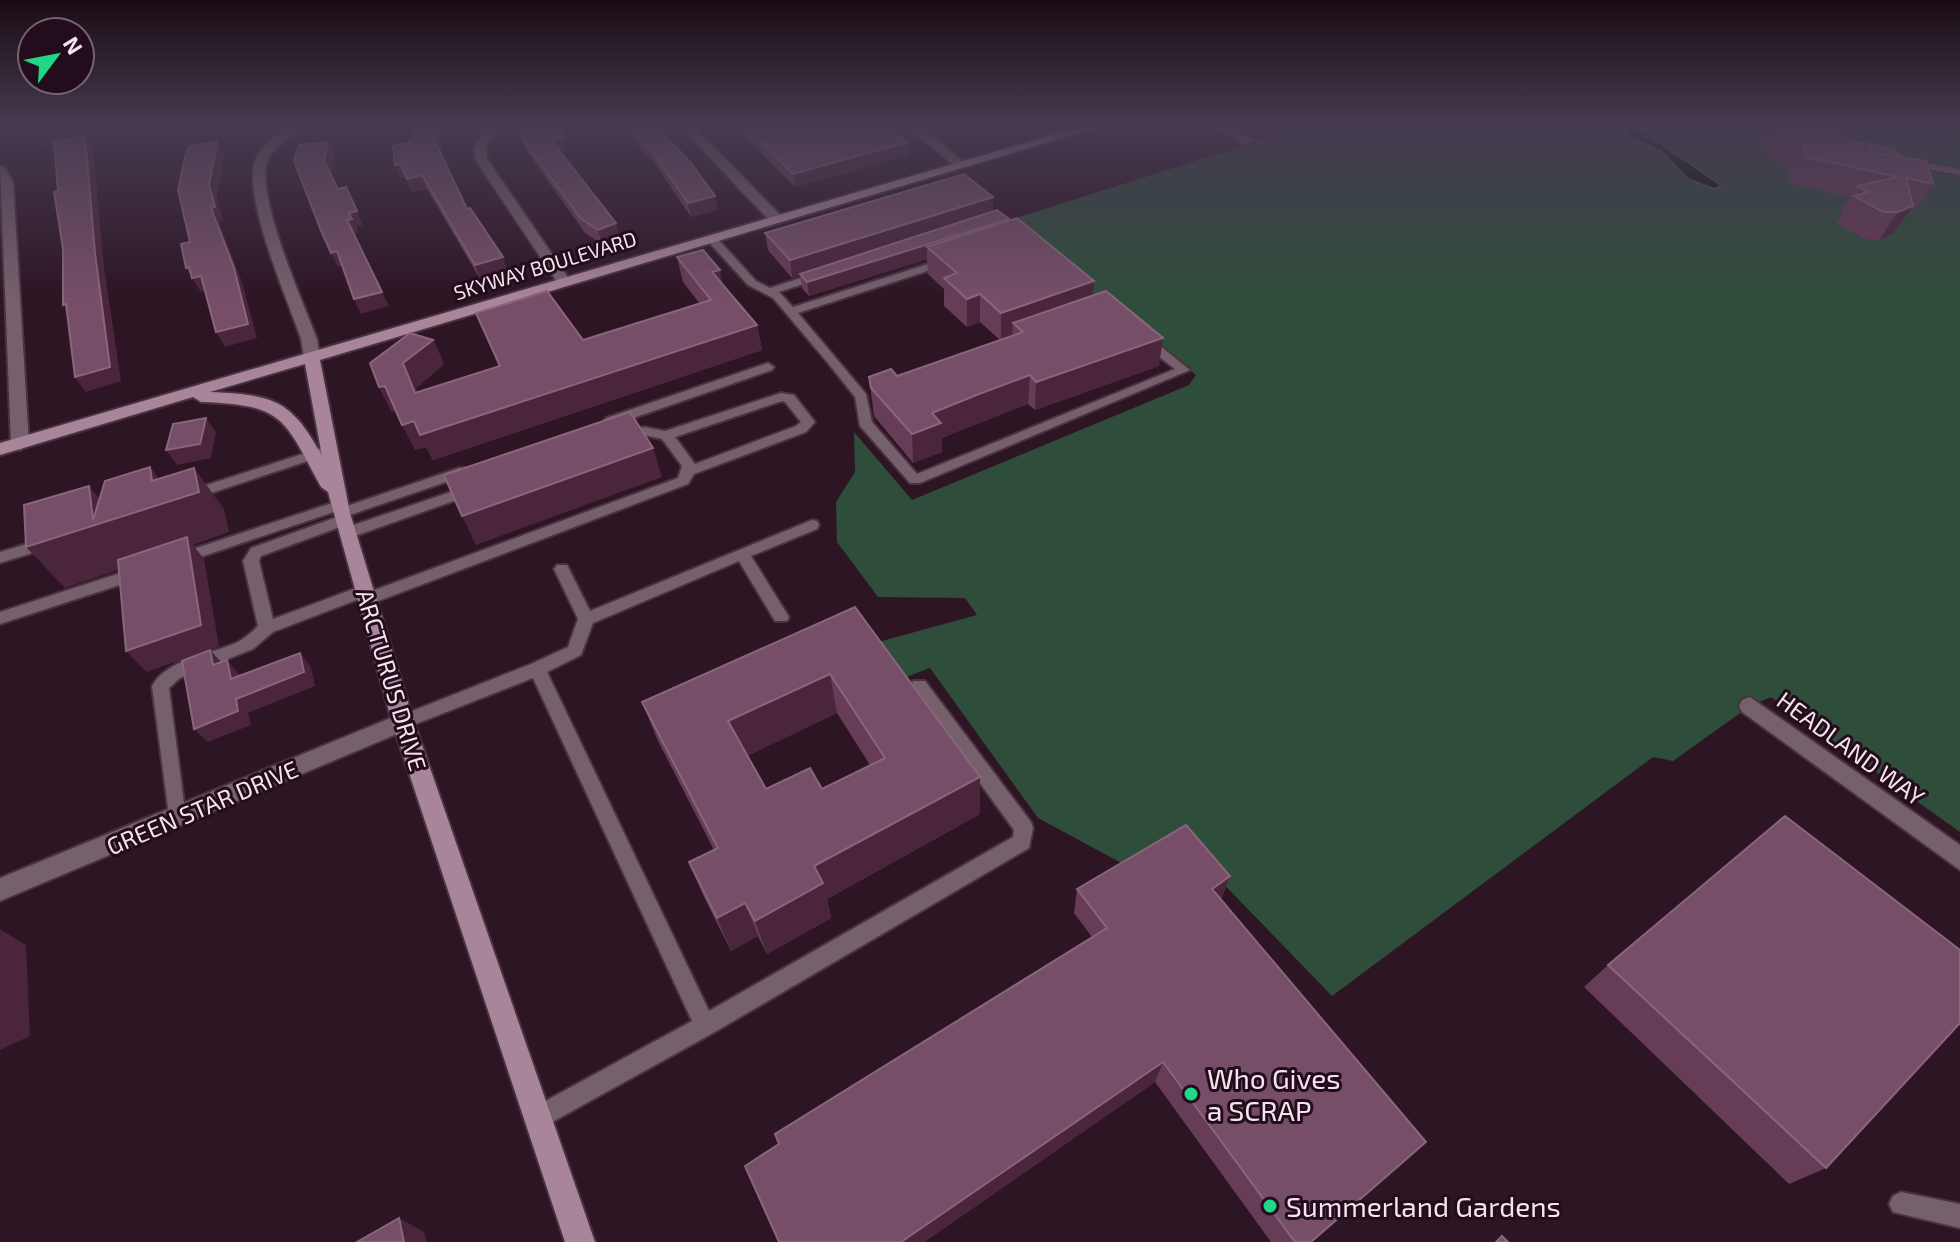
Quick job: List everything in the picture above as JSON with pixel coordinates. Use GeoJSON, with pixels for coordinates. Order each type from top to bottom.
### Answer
{"type":"FeatureCollection","features":[{"type":"Feature","properties":{"kind":"street"},"geometry":{"type":"LineString","coordinates":[[7,182],[20,444]]}},
{"type":"Feature","properties":{"kind":"street","name":"ARCTURUS DRIVE"},"geometry":{"type":"LineString","coordinates":[[257,182],[257,190],[309,339],[320,452],[343,518],[403,722],[580,1242]]}},
{"type":"Feature","properties":{"kind":"street"},"geometry":{"type":"LineString","coordinates":[[496,182],[564,282]]}},
{"type":"Feature","properties":{"kind":"street"},"geometry":{"type":"LineString","coordinates":[[740,182],[776,219]]}},
{"type":"Feature","properties":{"kind":"street","name":"SKYWAY BOULEVARD"},"geometry":{"type":"LineString","coordinates":[[0,449],[903,182]]}},
{"type":"Feature","properties":{"kind":"street"},"geometry":{"type":"LineString","coordinates":[[185,395],[244,398],[278,407],[320,452]]}},
{"type":"Feature","properties":{"kind":"street","name":"HEADLAND WAY"},"geometry":{"type":"LineString","coordinates":[[1750,706],[1960,859]]}},
{"type":"Feature","properties":{"kind":"street","name":"GREEN STAR DRIVE"},"geometry":{"type":"LineString","coordinates":[[0,890],[403,722]]}},
{"type":"Feature","properties":{"kind":"lane"},"geometry":{"type":"LineString","coordinates":[[711,238],[752,283],[791,312],[861,397],[865,423],[915,480],[1184,370],[1130,327]]}},
{"type":"Feature","properties":{"kind":"lane"},"geometry":{"type":"LineString","coordinates":[[791,312],[958,258]]}},
{"type":"Feature","properties":{"kind":"lane"},"geometry":{"type":"LineString","coordinates":[[768,292],[837,270]]}},
{"type":"Feature","properties":{"kind":"lane"},"geometry":{"type":"LineString","coordinates":[[594,427],[768,367]]}},
{"type":"Feature","properties":{"kind":"lane"},"geometry":{"type":"LineString","coordinates":[[861,397],[875,391]]}},
{"type":"Feature","properties":{"kind":"lane"},"geometry":{"type":"LineString","coordinates":[[614,440],[644,431],[666,435],[781,397],[789,398],[808,422],[801,429],[689,471]]}},
{"type":"Feature","properties":{"kind":"lane"},"geometry":{"type":"LineString","coordinates":[[177,818],[160,686],[174,673],[247,645],[267,628],[683,481],[689,465],[666,435]]}},
{"type":"Feature","properties":{"kind":"lane"},"geometry":{"type":"LineString","coordinates":[[178,499],[320,452]]}},
{"type":"Feature","properties":{"kind":"lane"},"geometry":{"type":"LineString","coordinates":[[267,628],[251,561],[256,552],[477,467]]}},
{"type":"Feature","properties":{"kind":"lane"},"geometry":{"type":"LineString","coordinates":[[0,618],[156,567],[496,481]]}},
{"type":"Feature","properties":{"kind":"lane"},"geometry":{"type":"LineString","coordinates":[[586,619],[812,525]]}},
{"type":"Feature","properties":{"kind":"lane"},"geometry":{"type":"LineString","coordinates":[[0,558],[59,539]]}},
{"type":"Feature","properties":{"kind":"lane"},"geometry":{"type":"LineString","coordinates":[[742,554],[781,617]]}},
{"type":"Feature","properties":{"kind":"lane"},"geometry":{"type":"LineString","coordinates":[[403,722],[575,651],[586,619],[562,569]]}},
{"type":"Feature","properties":{"kind":"lane"},"geometry":{"type":"LineString","coordinates":[[537,669],[705,1025]]}},
{"type":"Feature","properties":{"kind":"lane"},"geometry":{"type":"LineString","coordinates":[[537,1118],[1022,842],[1024,828],[919,686]]}},
{"type":"Feature","properties":{"kind":"lane"},"geometry":{"type":"LineString","coordinates":[[1901,1204],[1960,1216]]}},
{"type":"Feature","properties":{"kind":"green space"},"geometry":{"type":"Polygon","coordinates":[[[1129,182],[1960,182],[1960,832],[1771,697],[1750,706],[1673,761],[1653,757],[1332,996],[1176,835],[1127,866],[1038,818],[930,668],[887,684],[860,647],[977,615],[965,598],[878,597],[837,542],[836,502],[855,472],[854,432],[912,500],[1189,385],[1196,375],[1003,222],[1129,182]]]}},
{"type":"Feature","properties":{"kind":"shaded area"},"geometry":{"type":"Polygon","coordinates":[[[1696,182],[1716,182],[1722,186],[1714,189],[1696,182]]]}},
{"type":"Feature","properties":{"kind":"building"},"geometry":{"type":"Polygon","coordinates":[[[57,182],[89,182],[110,367],[75,377],[66,304],[63,305],[63,249],[54,192],[58,191],[57,182]]]}},
{"type":"Feature","properties":{"kind":"building"},"geometry":{"type":"Polygon","coordinates":[[[180,182],[210,182],[215,207],[211,208],[234,268],[248,324],[216,332],[201,276],[192,278],[189,267],[186,268],[181,244],[190,242],[178,190],[180,182]]]}},
{"type":"Feature","properties":{"kind":"building"},"geometry":{"type":"Polygon","coordinates":[[[302,182],[334,182],[338,189],[346,187],[357,211],[349,213],[352,219],[347,220],[382,292],[354,299],[337,251],[331,253],[302,182]]]}},
{"type":"Feature","properties":{"kind":"building"},"geometry":{"type":"Polygon","coordinates":[[[426,182],[454,182],[467,209],[470,208],[503,257],[475,265],[426,182]]]}},
{"type":"Feature","properties":{"kind":"building"},"geometry":{"type":"Polygon","coordinates":[[[554,182],[584,182],[616,223],[598,230],[581,219],[554,182]]]}},
{"type":"Feature","properties":{"kind":"building"},"geometry":{"type":"Polygon","coordinates":[[[674,182],[705,182],[715,196],[688,203],[674,182]]]}},
{"type":"Feature","properties":{"kind":"building"},"geometry":{"type":"Polygon","coordinates":[[[937,182],[974,182],[993,197],[790,260],[765,233],[937,182]]]}},
{"type":"Feature","properties":{"kind":"building"},"geometry":{"type":"Polygon","coordinates":[[[1875,182],[1907,182],[1913,206],[1898,212],[1883,212],[1854,196],[1868,192],[1857,186],[1875,182]]]}},
{"type":"Feature","properties":{"kind":"building"},"geometry":{"type":"Polygon","coordinates":[[[997,210],[1009,219],[807,282],[800,274],[997,210]]]}},
{"type":"Feature","properties":{"kind":"building"},"geometry":{"type":"Polygon","coordinates":[[[1017,218],[1094,281],[1001,313],[980,294],[967,299],[944,278],[957,273],[927,247],[1017,218]]]}},
{"type":"Feature","properties":{"kind":"building"},"geometry":{"type":"Polygon","coordinates":[[[703,250],[720,270],[712,272],[757,325],[420,435],[414,421],[402,425],[385,386],[379,387],[370,363],[410,333],[433,340],[403,363],[415,393],[500,366],[476,313],[547,291],[583,340],[711,300],[677,257],[703,250]]]}},
{"type":"Feature","properties":{"kind":"building"},"geometry":{"type":"Polygon","coordinates":[[[1106,291],[1163,338],[1036,382],[1030,375],[979,394],[932,413],[941,423],[912,434],[871,388],[869,377],[891,369],[897,376],[1023,332],[1013,323],[1106,291]]]}},
{"type":"Feature","properties":{"kind":"building"},"geometry":{"type":"Polygon","coordinates":[[[630,412],[653,448],[462,516],[444,475],[630,412]]]}},
{"type":"Feature","properties":{"kind":"building"},"geometry":{"type":"Polygon","coordinates":[[[206,418],[200,444],[166,450],[173,424],[206,418]]]}},
{"type":"Feature","properties":{"kind":"building"},"geometry":{"type":"Polygon","coordinates":[[[150,467],[152,481],[194,468],[199,492],[26,547],[24,505],[89,486],[93,520],[105,481],[150,467]]]}},
{"type":"Feature","properties":{"kind":"building"},"geometry":{"type":"Polygon","coordinates":[[[187,537],[201,625],[126,651],[118,560],[187,537]]]}},
{"type":"Feature","properties":{"kind":"building"},"geometry":{"type":"Polygon","coordinates":[[[855,607],[980,777],[814,866],[823,883],[755,921],[745,903],[717,918],[689,862],[718,848],[642,702],[855,607]],[[830,674],[728,721],[766,789],[810,768],[822,789],[885,758],[830,674]]]}},
{"type":"Feature","properties":{"kind":"building"},"geometry":{"type":"Polygon","coordinates":[[[210,650],[213,665],[227,660],[231,679],[300,653],[304,672],[236,699],[238,711],[194,729],[182,661],[210,650]]]}},
{"type":"Feature","properties":{"kind":"building"},"geometry":{"type":"Polygon","coordinates":[[[1785,816],[1960,950],[1960,1023],[1826,1168],[1608,965],[1785,816]]]}},
{"type":"Feature","properties":{"kind":"building"},"geometry":{"type":"Polygon","coordinates":[[[1186,825],[1230,876],[1212,889],[1426,1142],[1311,1242],[1295,1242],[1163,1062],[901,1242],[779,1242],[745,1166],[779,1144],[775,1134],[1107,928],[1077,889],[1186,825]]]}},
{"type":"Feature","properties":{"kind":"building"},"geometry":{"type":"Polygon","coordinates":[[[399,1218],[404,1242],[357,1242],[399,1218]]]}},
{"type":"Feature","properties":{"kind":"place","name":"Who Gives a SCRAP"},"geometry":{"type":"Point","coordinates":[1191,1094]}},
{"type":"Feature","properties":{"kind":"place","name":"Summerland Gardens"},"geometry":{"type":"Point","coordinates":[1270,1206]}}]}
